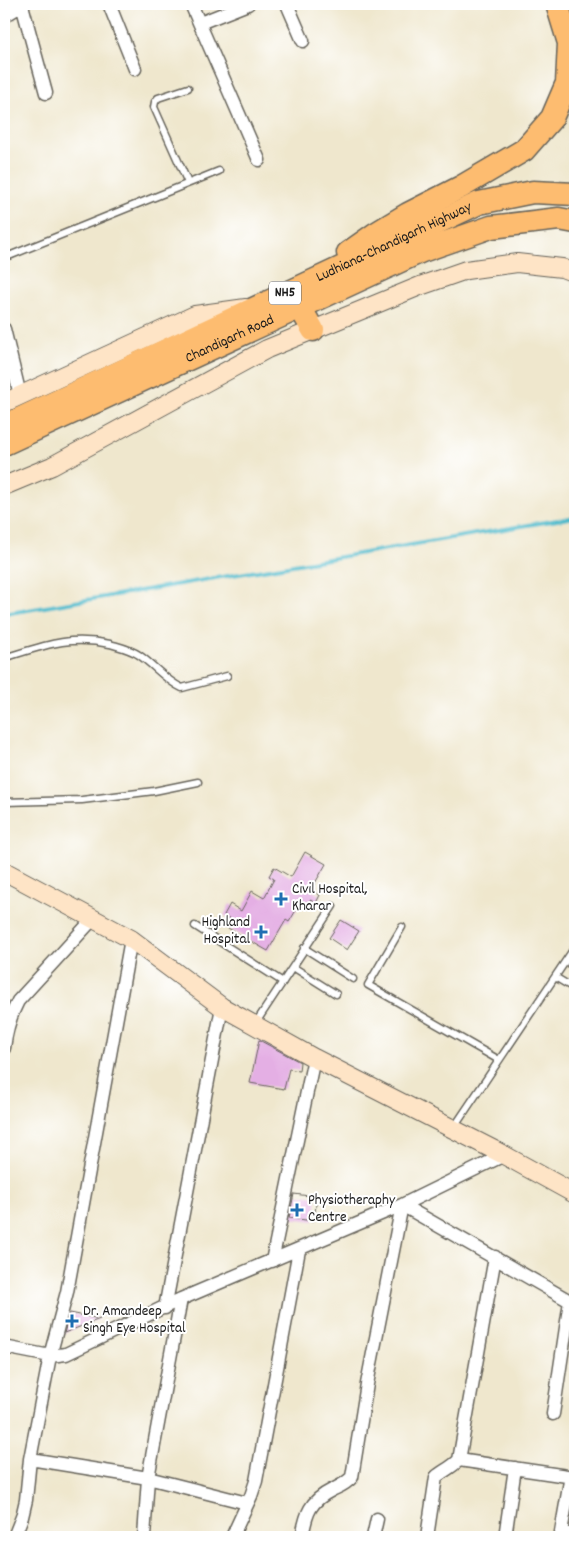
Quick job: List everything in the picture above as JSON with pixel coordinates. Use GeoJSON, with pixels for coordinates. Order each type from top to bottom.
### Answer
{"type":"FeatureCollection","features":[{"type":"Feature","properties":{"kind":"highway"},"geometry":{"type":"LineString","coordinates":[[321,277],[340,258],[375,234],[524,150],[552,118],[567,83],[568,43],[557,4]]}},
{"type":"Feature","properties":{"kind":"highway","name":"Ludhiana-Chandigarh Highway"},"geometry":{"type":"LineString","coordinates":[[4,426],[479,203],[533,192],[575,194]]}},
{"type":"Feature","properties":{"kind":"highway","name":"Chandigarh Road"},"geometry":{"type":"LineString","coordinates":[[4,444],[422,251],[491,227],[559,219],[575,222]]}},
{"type":"Feature","properties":{"kind":"highway"},"geometry":{"type":"LineString","coordinates":[[300,307],[313,330]]}},
{"type":"Feature","properties":{"kind":"street"},"geometry":{"type":"LineString","coordinates":[[4,16],[23,4],[46,93]]}},
{"type":"Feature","properties":{"kind":"street"},"geometry":{"type":"LineString","coordinates":[[109,4],[135,69]]}},
{"type":"Feature","properties":{"kind":"street"},"geometry":{"type":"LineString","coordinates":[[192,4],[259,160]]}},
{"type":"Feature","properties":{"kind":"street"},"geometry":{"type":"LineString","coordinates":[[200,23],[248,4]]}},
{"type":"Feature","properties":{"kind":"street"},"geometry":{"type":"LineString","coordinates":[[287,4],[303,41]]}},
{"type":"Feature","properties":{"kind":"street"},"geometry":{"type":"LineString","coordinates":[[4,486],[52,466],[267,349],[420,286],[466,270],[517,263],[562,268],[575,273]]}},
{"type":"Feature","properties":{"kind":"street"},"geometry":{"type":"LineString","coordinates":[[4,403],[195,315],[260,306]]}},
{"type":"Feature","properties":{"kind":"street"},"geometry":{"type":"LineString","coordinates":[[4,330],[20,395]]}},
{"type":"Feature","properties":{"kind":"street"},"geometry":{"type":"LineString","coordinates":[[4,871],[131,939],[222,1007],[314,1058],[504,1155],[575,1194]]}},
{"type":"Feature","properties":{"kind":"street"},"geometry":{"type":"LineString","coordinates":[[4,1048],[12,1012],[18,1001],[93,919]]}},
{"type":"Feature","properties":{"kind":"street"},"geometry":{"type":"LineString","coordinates":[[14,1537],[26,1500],[30,1459],[50,1356],[67,1292],[131,939]]}},
{"type":"Feature","properties":{"kind":"street"},"geometry":{"type":"LineString","coordinates":[[4,999],[18,1001]]}},
{"type":"Feature","properties":{"kind":"street"},"geometry":{"type":"LineString","coordinates":[[165,1308],[222,1007]]}},
{"type":"Feature","properties":{"kind":"street"},"geometry":{"type":"LineString","coordinates":[[272,1261],[314,1058]]}},
{"type":"Feature","properties":{"kind":"street"},"geometry":{"type":"LineString","coordinates":[[4,1347],[50,1356],[66,1354],[181,1299],[402,1205],[504,1155]]}},
{"type":"Feature","properties":{"kind":"street"},"geometry":{"type":"LineString","coordinates":[[402,1205],[573,1302],[553,1414]]}},
{"type":"Feature","properties":{"kind":"street"},"geometry":{"type":"LineString","coordinates":[[302,1537],[311,1505],[331,1491],[344,1485],[352,1477],[367,1384],[402,1205]]}},
{"type":"Feature","properties":{"kind":"street"},"geometry":{"type":"LineString","coordinates":[[232,1537],[256,1481],[298,1250]]}},
{"type":"Feature","properties":{"kind":"street"},"geometry":{"type":"LineString","coordinates":[[427,1537],[436,1477],[448,1470],[459,1460],[494,1257]]}},
{"type":"Feature","properties":{"kind":"street"},"geometry":{"type":"LineString","coordinates":[[144,1537],[148,1478],[181,1299]]}},
{"type":"Feature","properties":{"kind":"street"},"geometry":{"type":"LineString","coordinates":[[30,1459],[148,1478],[247,1503]]}},
{"type":"Feature","properties":{"kind":"street"},"geometry":{"type":"LineString","coordinates":[[459,1460],[567,1476],[570,1478],[561,1530],[563,1534],[575,1535]]}},
{"type":"Feature","properties":{"kind":"street"},"geometry":{"type":"LineString","coordinates":[[505,1537],[515,1468]]}},
{"type":"Feature","properties":{"kind":"street"},"geometry":{"type":"LineString","coordinates":[[373,1537],[377,1519]]}},
{"type":"Feature","properties":{"kind":"lane"},"geometry":{"type":"LineString","coordinates":[[188,88],[158,98],[154,102],[154,107],[188,183]]}},
{"type":"Feature","properties":{"kind":"lane"},"geometry":{"type":"LineString","coordinates":[[4,258],[219,171]]}},
{"type":"Feature","properties":{"kind":"lane"},"geometry":{"type":"LineString","coordinates":[[4,658],[56,642],[90,640],[132,651],[154,666],[168,680],[182,688],[227,676]]}},
{"type":"Feature","properties":{"kind":"lane"},"geometry":{"type":"LineString","coordinates":[[4,802],[82,800],[154,791],[198,782]]}},
{"type":"Feature","properties":{"kind":"lane"},"geometry":{"type":"LineString","coordinates":[[254,1025],[332,906]]}},
{"type":"Feature","properties":{"kind":"lane"},"geometry":{"type":"LineString","coordinates":[[196,926],[283,982]]}},
{"type":"Feature","properties":{"kind":"lane"},"geometry":{"type":"LineString","coordinates":[[402,927],[368,985],[500,1060]]}},
{"type":"Feature","properties":{"kind":"lane"},"geometry":{"type":"LineString","coordinates":[[304,948],[352,979]]}},
{"type":"Feature","properties":{"kind":"lane"},"geometry":{"type":"LineString","coordinates":[[452,1130],[575,948]]}},
{"type":"Feature","properties":{"kind":"lane"},"geometry":{"type":"LineString","coordinates":[[293,967],[336,994]]}},
{"type":"Feature","properties":{"kind":"lane"},"geometry":{"type":"LineString","coordinates":[[556,977],[575,988]]}},
{"type":"Feature","properties":{"kind":"building"},"geometry":{"type":"Polygon","coordinates":[[[305,852],[326,864],[311,890],[320,895],[316,903],[310,900],[307,905],[301,902],[289,922],[286,920],[268,951],[226,927],[230,919],[224,915],[230,904],[241,911],[252,891],[264,898],[274,879],[269,876],[274,867],[291,877],[305,852]]]}},
{"type":"Feature","properties":{"kind":"building"},"geometry":{"type":"Polygon","coordinates":[[[341,920],[359,931],[347,950],[329,938],[341,920]]]}},
{"type":"Feature","properties":{"kind":"building"},"geometry":{"type":"Polygon","coordinates":[[[259,1040],[300,1062],[299,1071],[289,1069],[284,1089],[250,1083],[259,1040]]]}},
{"type":"Feature","properties":{"kind":"building"},"geometry":{"type":"Polygon","coordinates":[[[294,1194],[317,1197],[314,1221],[289,1218],[294,1194]]]}},
{"type":"Feature","properties":{"kind":"building"},"geometry":{"type":"Polygon","coordinates":[[[70,1313],[100,1319],[64,1333],[70,1313]]]}},
{"type":"Feature","properties":{"kind":"waterway"},"geometry":{"type":"LineString","coordinates":[[4,614],[575,517]]}},
{"type":"Feature","properties":{"kind":"place","name":"Civil Hospital, Kharar"},"geometry":{"type":"Point","coordinates":[281,899]}},
{"type":"Feature","properties":{"kind":"place","name":"Highland Hospital"},"geometry":{"type":"Point","coordinates":[261,932]}},
{"type":"Feature","properties":{"kind":"place","name":"Physiotheraphy Centre"},"geometry":{"type":"Point","coordinates":[297,1210]}},
{"type":"Feature","properties":{"kind":"place","name":"Dr. Amandeep Singh Eye Hospital"},"geometry":{"type":"Point","coordinates":[72,1321]}}]}
